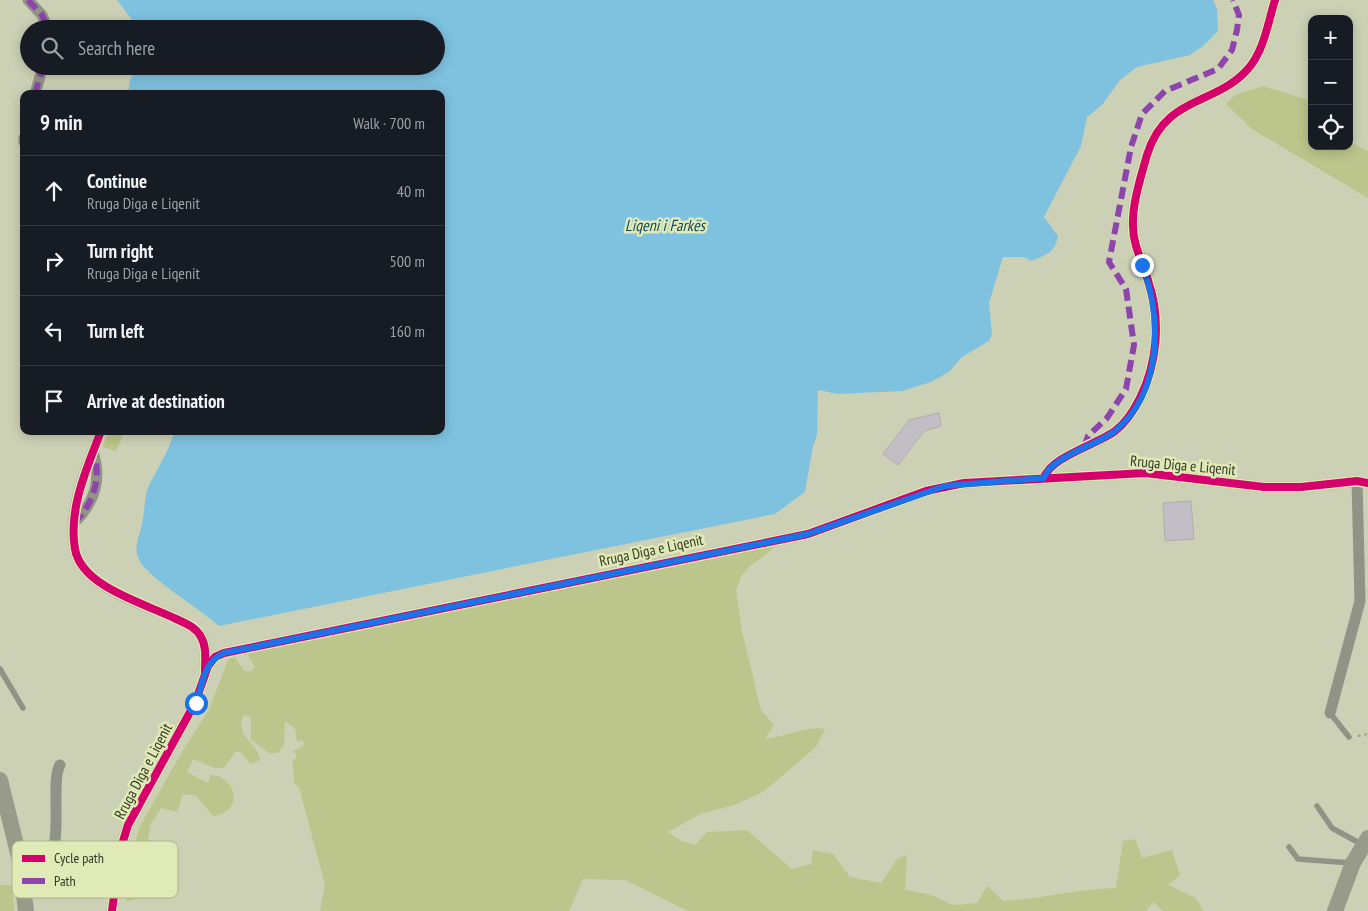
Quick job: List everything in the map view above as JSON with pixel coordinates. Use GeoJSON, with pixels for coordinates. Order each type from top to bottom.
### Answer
{"type":"FeatureCollection","features":[{"type":"Feature","properties":{"kind":"street"},"geometry":{"type":"LineString","coordinates":[[28,0],[44,20]]}},
{"type":"Feature","properties":{"kind":"street"},"geometry":{"type":"LineString","coordinates":[[1044,478],[1046,471],[1060,461],[1115,431],[1133,410],[1146,387],[1154,356],[1154,309],[1150,284],[1138,254],[1133,225],[1152,141],[1169,118],[1188,105],[1230,85],[1248,70],[1260,47],[1275,0]]}},
{"type":"Feature","properties":{"kind":"street"},"geometry":{"type":"LineString","coordinates":[[36,90],[41,75]]}},
{"type":"Feature","properties":{"kind":"street"},"geometry":{"type":"LineString","coordinates":[[99,435],[93,452],[98,474],[97,484],[86,509],[74,523],[75,549],[79,561],[88,575],[108,587],[190,626],[201,636],[204,644],[205,673]]}},
{"type":"Feature","properties":{"kind":"street","name":"Rruga Diga e Liqenit"},"geometry":{"type":"LineString","coordinates":[[123,841],[128,825],[196,703],[211,660],[224,653],[808,534],[945,486],[1044,478],[1145,473],[1264,487],[1301,487],[1362,482]]}},
{"type":"Feature","properties":{"kind":"street"},"geometry":{"type":"LineString","coordinates":[[1330,713],[1360,601],[1362,482]]}},
{"type":"Feature","properties":{"kind":"street"},"geometry":{"type":"LineString","coordinates":[[54,841],[57,829],[56,776],[60,765]]}},
{"type":"Feature","properties":{"kind":"street"},"geometry":{"type":"LineString","coordinates":[[0,780],[15,841]]}},
{"type":"Feature","properties":{"kind":"street"},"geometry":{"type":"LineString","coordinates":[[1336,911],[1353,863],[1365,842]]}},
{"type":"Feature","properties":{"kind":"street"},"geometry":{"type":"LineString","coordinates":[[24,898],[26,911]]}},
{"type":"Feature","properties":{"kind":"street","name":"Rruga Diga e Liqenit"},"geometry":{"type":"LineString","coordinates":[[112,911],[114,898]]}},
{"type":"Feature","properties":{"kind":"lane"},"geometry":{"type":"LineString","coordinates":[[0,670],[23,708]]}},
{"type":"Feature","properties":{"kind":"lane"},"geometry":{"type":"LineString","coordinates":[[1330,713],[1350,737]]}},
{"type":"Feature","properties":{"kind":"lane"},"geometry":{"type":"LineString","coordinates":[[1317,806],[1332,828],[1365,842]]}},
{"type":"Feature","properties":{"kind":"lane"},"geometry":{"type":"LineString","coordinates":[[1289,847],[1298,859],[1353,863]]}},
{"type":"Feature","properties":{"kind":"path"},"geometry":{"type":"LineString","coordinates":[[1350,737],[1368,734]]}},
{"type":"Feature","properties":{"kind":"green space"},"geometry":{"type":"Polygon","coordinates":[[[1263,86],[1308,100],[1308,150],[1353,150],[1353,144],[1368,151],[1368,198],[1252,129],[1226,104],[1235,95],[1263,86]]]}},
{"type":"Feature","properties":{"kind":"green space"},"geometry":{"type":"Polygon","coordinates":[[[108,435],[123,435],[116,451],[103,447],[108,435]]]}},
{"type":"Feature","properties":{"kind":"green space"},"geometry":{"type":"Polygon","coordinates":[[[780,543],[749,567],[741,576],[736,591],[742,631],[761,710],[774,725],[765,739],[803,730],[825,729],[816,747],[763,792],[734,805],[700,814],[668,832],[682,841],[695,845],[707,832],[747,830],[792,869],[811,864],[813,850],[833,854],[850,877],[881,883],[898,858],[907,855],[905,890],[929,894],[953,905],[977,903],[987,886],[1003,901],[1116,888],[1123,841],[1135,839],[1142,858],[1172,850],[1180,875],[1168,885],[1196,898],[1203,911],[1163,911],[1153,902],[1146,911],[688,911],[625,880],[583,879],[569,911],[320,911],[325,885],[299,787],[294,783],[293,760],[297,758],[294,751],[305,744],[302,741],[297,741],[295,728],[285,721],[284,744],[278,753],[269,753],[251,740],[251,717],[244,715],[241,722],[244,734],[255,748],[260,760],[251,764],[240,752],[235,752],[224,768],[215,768],[193,759],[187,772],[208,783],[211,775],[219,777],[231,787],[233,801],[224,813],[213,816],[196,796],[183,794],[177,812],[161,808],[150,825],[148,841],[136,841],[139,828],[183,750],[209,710],[228,660],[234,657],[245,671],[251,671],[255,667],[248,655],[249,652],[780,543]]]}},
{"type":"Feature","properties":{"kind":"green space"},"geometry":{"type":"Polygon","coordinates":[[[0,885],[12,885],[14,911],[0,911],[0,885]]]}},
{"type":"Feature","properties":{"kind":"green space"},"geometry":{"type":"Polygon","coordinates":[[[126,898],[135,898],[135,900],[126,901],[126,898]]]}},
{"type":"Feature","properties":{"kind":"water","name":"Liqeni i Farkës"},"geometry":{"type":"Polygon","coordinates":[[[117,0],[1213,0],[1217,9],[1218,31],[1203,46],[1190,55],[1137,67],[1120,80],[1102,105],[1087,117],[1081,146],[1044,217],[1058,236],[1057,242],[1049,253],[1031,261],[1024,257],[1003,257],[989,303],[992,334],[989,341],[962,357],[949,372],[931,382],[902,391],[838,394],[818,390],[817,435],[813,446],[805,492],[775,514],[219,626],[153,575],[140,562],[138,556],[137,541],[148,488],[173,435],[445,435],[445,90],[129,90],[130,80],[132,75],[445,75],[445,20],[132,20],[117,0]]]}},
{"type":"Feature","properties":{"kind":"building"},"geometry":{"type":"Polygon","coordinates":[[[939,413],[941,426],[924,431],[898,465],[883,454],[909,420],[939,413]]]}},
{"type":"Feature","properties":{"kind":"building"},"geometry":{"type":"Polygon","coordinates":[[[1191,501],[1194,539],[1165,541],[1163,503],[1191,501]]]}},
{"type":"Feature","properties":{"kind":"marked path"},"geometry":{"type":"LineString","coordinates":[[28,0],[44,20]]}},
{"type":"Feature","properties":{"kind":"marked path"},"geometry":{"type":"LineString","coordinates":[[1084,447],[1088,436],[1107,418],[1126,389],[1134,345],[1126,289],[1109,262],[1131,147],[1142,114],[1165,91],[1218,69],[1232,50],[1239,15],[1233,0]]}},
{"type":"Feature","properties":{"kind":"marked path"},"geometry":{"type":"LineString","coordinates":[[36,90],[40,75]]}},
{"type":"Feature","properties":{"kind":"marked path"},"geometry":{"type":"LineString","coordinates":[[74,523],[87,507],[94,491],[97,473],[94,453]]}},
{"type":"Feature","properties":{"kind":"cycle path"},"geometry":{"type":"LineString","coordinates":[[1044,478],[1048,470],[1065,457],[1119,428],[1140,398],[1150,371],[1156,327],[1153,298],[1133,234],[1135,199],[1147,155],[1155,136],[1166,122],[1191,104],[1234,82],[1253,63],[1258,55],[1268,27],[1275,0]]}},
{"type":"Feature","properties":{"kind":"cycle path"},"geometry":{"type":"LineString","coordinates":[[100,435],[76,504],[74,519],[75,549],[80,562],[89,573],[115,592],[181,621],[196,630],[204,645],[205,671]]}},
{"type":"Feature","properties":{"kind":"cycle path"},"geometry":{"type":"LineString","coordinates":[[123,841],[128,825],[195,703],[208,666],[215,657],[224,653],[808,534],[926,491],[964,483],[1145,473],[1264,487],[1301,487],[1357,481],[1368,483]]}},
{"type":"Feature","properties":{"kind":"cycle path"},"geometry":{"type":"LineString","coordinates":[[112,911],[114,898]]}},
{"type":"Feature","properties":{"kind":"route"},"geometry":{"type":"LineString","coordinates":[[196,703],[211,660],[215,656],[224,653],[808,534],[926,491],[945,486],[1044,478],[1046,471],[1068,456],[1115,431],[1125,422],[1146,387],[1154,356],[1156,331],[1150,284],[1142,265]]}}]}
